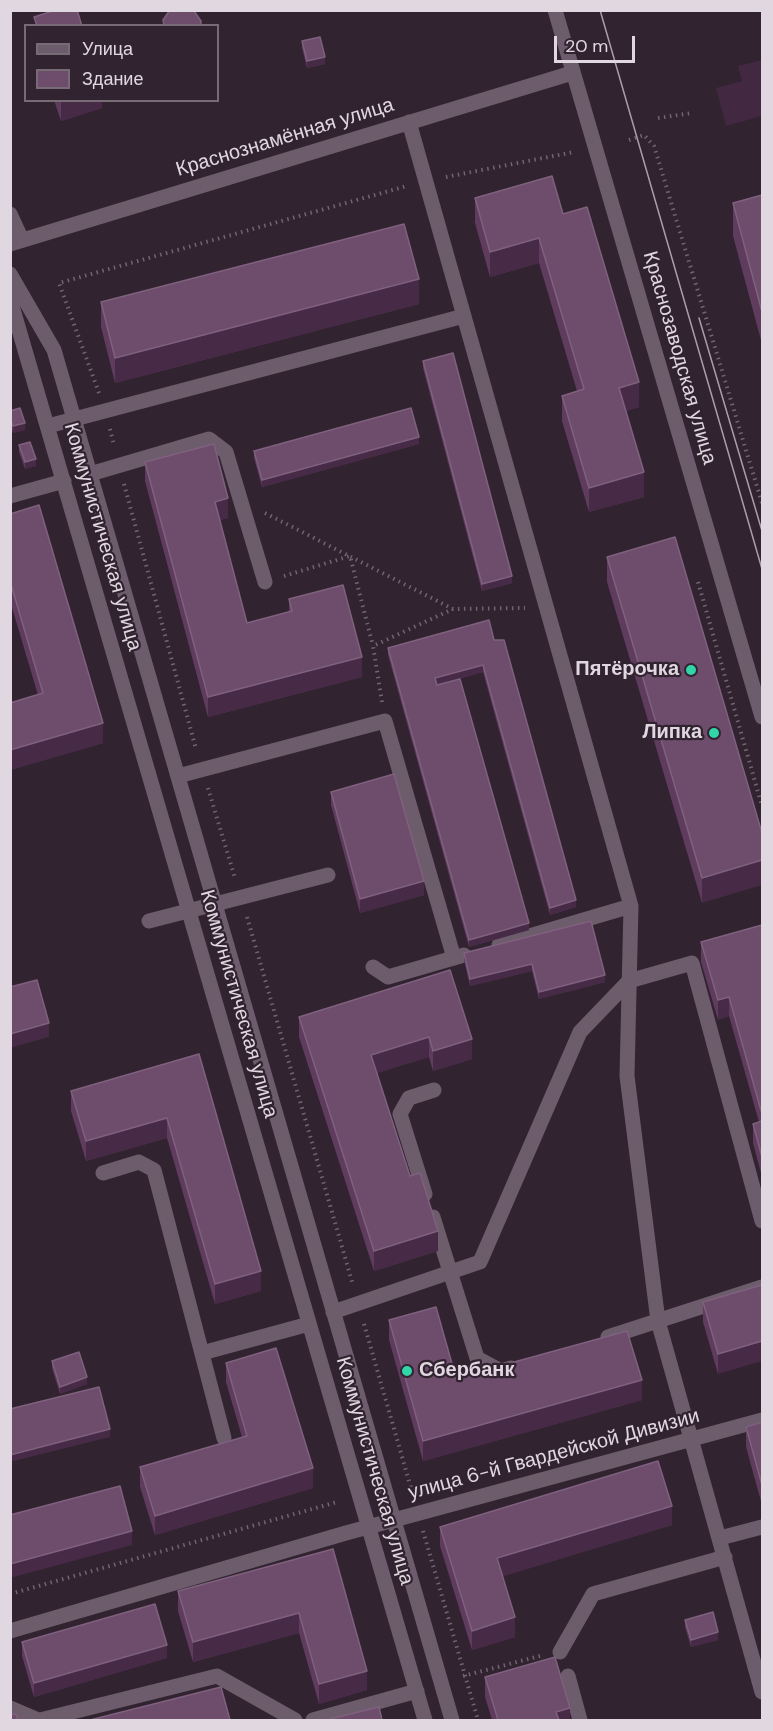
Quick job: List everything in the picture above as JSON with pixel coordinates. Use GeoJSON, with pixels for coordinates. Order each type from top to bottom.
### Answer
{"type":"FeatureCollection","features":[{"type":"Feature","properties":{"kind":"street","name":"Краснозаводская улица"},"geometry":{"type":"LineString","coordinates":[[555,10],[762,717]]}},
{"type":"Feature","properties":{"kind":"street","name":"Краснознамённая улица"},"geometry":{"type":"LineString","coordinates":[[16,242],[572,73]]}},
{"type":"Feature","properties":{"kind":"street"},"geometry":{"type":"LineString","coordinates":[[409,122],[631,906],[627,1076],[658,1321],[762,1692]]}},
{"type":"Feature","properties":{"kind":"street"},"geometry":{"type":"LineString","coordinates":[[10,214],[16,242]]}},
{"type":"Feature","properties":{"kind":"street"},"geometry":{"type":"LineString","coordinates":[[10,274],[54,350],[452,1720]]}},
{"type":"Feature","properties":{"kind":"street","name":"Коммунистическая улица"},"geometry":{"type":"LineString","coordinates":[[10,299],[425,1720]]}},
{"type":"Feature","properties":{"kind":"street"},"geometry":{"type":"LineString","coordinates":[[48,426],[464,316]]}},
{"type":"Feature","properties":{"kind":"street"},"geometry":{"type":"LineString","coordinates":[[90,474],[209,439],[226,452],[265,582]]}},
{"type":"Feature","properties":{"kind":"street"},"geometry":{"type":"LineString","coordinates":[[10,496],[64,481]]}},
{"type":"Feature","properties":{"kind":"street"},"geometry":{"type":"LineString","coordinates":[[178,776],[385,721],[454,958]]}},
{"type":"Feature","properties":{"kind":"street"},"geometry":{"type":"LineString","coordinates":[[149,921],[328,875]]}},
{"type":"Feature","properties":{"kind":"street"},"geometry":{"type":"LineString","coordinates":[[373,967],[388,977],[631,906]]}},
{"type":"Feature","properties":{"kind":"street"},"geometry":{"type":"LineString","coordinates":[[333,1312],[480,1262],[580,1032],[629,981],[692,963],[762,1221]]}},
{"type":"Feature","properties":{"kind":"street"},"geometry":{"type":"LineString","coordinates":[[434,1090],[409,1098],[400,1114],[477,1358],[501,1371],[523,1364]]}},
{"type":"Feature","properties":{"kind":"street"},"geometry":{"type":"LineString","coordinates":[[103,1173],[139,1162],[154,1170],[224,1438]]}},
{"type":"Feature","properties":{"kind":"street"},"geometry":{"type":"LineString","coordinates":[[591,1342],[762,1287]]}},
{"type":"Feature","properties":{"kind":"street"},"geometry":{"type":"LineString","coordinates":[[202,1353],[309,1324]]}},
{"type":"Feature","properties":{"kind":"street","name":"улица 6-й Гвардейской Дивизии"},"geometry":{"type":"LineString","coordinates":[[10,1630],[393,1520],[762,1420]]}},
{"type":"Feature","properties":{"kind":"street"},"geometry":{"type":"LineString","coordinates":[[720,1538],[762,1527]]}},
{"type":"Feature","properties":{"kind":"street"},"geometry":{"type":"LineString","coordinates":[[560,1652],[593,1594],[725,1557]]}},
{"type":"Feature","properties":{"kind":"street"},"geometry":{"type":"LineString","coordinates":[[10,1708],[39,1720],[218,1676],[295,1720]]}},
{"type":"Feature","properties":{"kind":"street"},"geometry":{"type":"LineString","coordinates":[[568,1676],[580,1720]]}},
{"type":"Feature","properties":{"kind":"street"},"geometry":{"type":"LineString","coordinates":[[313,1720],[417,1691]]}},
{"type":"Feature","properties":{"kind":"path"},"geometry":{"type":"LineString","coordinates":[[658,118],[692,113]]}},
{"type":"Feature","properties":{"kind":"path"},"geometry":{"type":"LineString","coordinates":[[629,140],[644,135],[654,146],[762,503]]}},
{"type":"Feature","properties":{"kind":"path"},"geometry":{"type":"LineString","coordinates":[[478,1720],[202,770],[105,412],[59,283],[426,180],[580,151]]}},
{"type":"Feature","properties":{"kind":"path"},"geometry":{"type":"LineString","coordinates":[[240,501],[453,609]]}},
{"type":"Feature","properties":{"kind":"path"},"geometry":{"type":"LineString","coordinates":[[265,582],[350,556]]}},
{"type":"Feature","properties":{"kind":"path"},"geometry":{"type":"LineString","coordinates":[[350,556],[373,646],[385,721]]}},
{"type":"Feature","properties":{"kind":"path"},"geometry":{"type":"LineString","coordinates":[[373,646],[453,609],[547,607]]}},
{"type":"Feature","properties":{"kind":"path"},"geometry":{"type":"LineString","coordinates":[[10,1594],[337,1502]]}},
{"type":"Feature","properties":{"kind":"path"},"geometry":{"type":"LineString","coordinates":[[441,1682],[560,1652]]}},
{"type":"Feature","properties":{"kind":"shaded area"},"geometry":{"type":"Polygon","coordinates":[[[762,60],[762,116],[726,126],[716,88],[742,81],[738,66],[762,60]]]}},
{"type":"Feature","properties":{"kind":"building"},"geometry":{"type":"Polygon","coordinates":[[[56,10],[77,10],[81,24],[36,24],[34,17],[56,10]]]}},
{"type":"Feature","properties":{"kind":"building"},"geometry":{"type":"Polygon","coordinates":[[[170,10],[194,11],[201,24],[164,24],[163,20],[170,10]]]}},
{"type":"Feature","properties":{"kind":"building"},"geometry":{"type":"Polygon","coordinates":[[[320,37],[325,57],[307,61],[302,41],[320,37]]]}},
{"type":"Feature","properties":{"kind":"building"},"geometry":{"type":"Polygon","coordinates":[[[552,176],[563,214],[587,207],[639,382],[619,388],[644,472],[589,488],[562,396],[584,389],[539,238],[490,252],[475,198],[552,176]]]}},
{"type":"Feature","properties":{"kind":"building"},"geometry":{"type":"Polygon","coordinates":[[[762,195],[762,312],[733,203],[762,195]]]}},
{"type":"Feature","properties":{"kind":"building"},"geometry":{"type":"Polygon","coordinates":[[[404,224],[419,279],[115,358],[101,302],[404,224]]]}},
{"type":"Feature","properties":{"kind":"building"},"geometry":{"type":"Polygon","coordinates":[[[453,353],[512,576],[482,584],[423,361],[453,353]]]}},
{"type":"Feature","properties":{"kind":"building"},"geometry":{"type":"Polygon","coordinates":[[[20,408],[25,423],[13,426],[10,411],[20,408]]]}},
{"type":"Feature","properties":{"kind":"building"},"geometry":{"type":"Polygon","coordinates":[[[411,408],[419,437],[262,480],[254,451],[411,408]]]}},
{"type":"Feature","properties":{"kind":"building"},"geometry":{"type":"Polygon","coordinates":[[[30,442],[36,459],[25,462],[19,445],[30,442]]]}},
{"type":"Feature","properties":{"kind":"building"},"geometry":{"type":"Polygon","coordinates":[[[214,444],[228,498],[215,502],[247,623],[292,611],[289,599],[343,585],[362,657],[208,697],[145,462],[214,444]]]}},
{"type":"Feature","properties":{"kind":"building"},"geometry":{"type":"Polygon","coordinates":[[[39,505],[103,723],[10,750],[10,703],[43,693],[10,581],[10,514],[39,505]]]}},
{"type":"Feature","properties":{"kind":"building"},"geometry":{"type":"Polygon","coordinates":[[[675,537],[762,833],[762,860],[702,878],[607,557],[675,537]]]}},
{"type":"Feature","properties":{"kind":"building"},"geometry":{"type":"Polygon","coordinates":[[[489,620],[494,640],[504,640],[576,900],[550,908],[483,665],[435,678],[437,685],[460,679],[529,923],[469,940],[388,648],[489,620]]]}},
{"type":"Feature","properties":{"kind":"building"},"geometry":{"type":"Polygon","coordinates":[[[394,774],[424,881],[360,899],[331,792],[394,774]]]}},
{"type":"Feature","properties":{"kind":"building"},"geometry":{"type":"Polygon","coordinates":[[[591,921],[605,975],[539,992],[532,964],[470,979],[464,953],[591,921]]]}},
{"type":"Feature","properties":{"kind":"building"},"geometry":{"type":"Polygon","coordinates":[[[762,925],[762,1114],[729,997],[718,1000],[701,942],[762,925]]]}},
{"type":"Feature","properties":{"kind":"building"},"geometry":{"type":"Polygon","coordinates":[[[450,970],[472,1039],[433,1051],[429,1037],[371,1055],[410,1176],[420,1173],[438,1231],[374,1251],[299,1017],[450,970]]]}},
{"type":"Feature","properties":{"kind":"building"},"geometry":{"type":"Polygon","coordinates":[[[37,980],[49,1023],[10,1034],[10,987],[37,980]]]}},
{"type":"Feature","properties":{"kind":"building"},"geometry":{"type":"Polygon","coordinates":[[[199,1054],[261,1271],[215,1284],[167,1118],[86,1141],[71,1091],[199,1054]]]}},
{"type":"Feature","properties":{"kind":"building"},"geometry":{"type":"Polygon","coordinates":[[[762,1121],[762,1157],[753,1124],[762,1121]]]}},
{"type":"Feature","properties":{"kind":"building"},"geometry":{"type":"Polygon","coordinates":[[[762,1285],[762,1341],[718,1354],[703,1302],[762,1285]]]}},
{"type":"Feature","properties":{"kind":"building"},"geometry":{"type":"Polygon","coordinates":[[[436,1307],[456,1378],[627,1331],[642,1380],[423,1441],[389,1320],[436,1307]]]}},
{"type":"Feature","properties":{"kind":"building"},"geometry":{"type":"Polygon","coordinates":[[[276,1348],[313,1468],[155,1516],[140,1467],[247,1436],[226,1363],[276,1348]]]}},
{"type":"Feature","properties":{"kind":"building"},"geometry":{"type":"Polygon","coordinates":[[[79,1352],[87,1377],[60,1387],[52,1361],[79,1352]]]}},
{"type":"Feature","properties":{"kind":"building"},"geometry":{"type":"Polygon","coordinates":[[[99,1387],[110,1429],[10,1455],[10,1409],[99,1387]]]}},
{"type":"Feature","properties":{"kind":"building"},"geometry":{"type":"Polygon","coordinates":[[[762,1422],[762,1485],[746,1427],[762,1422]]]}},
{"type":"Feature","properties":{"kind":"building"},"geometry":{"type":"Polygon","coordinates":[[[658,1461],[672,1506],[497,1558],[515,1617],[472,1631],[440,1527],[658,1461]]]}},
{"type":"Feature","properties":{"kind":"building"},"geometry":{"type":"Polygon","coordinates":[[[120,1486],[132,1531],[10,1564],[10,1515],[120,1486]]]}},
{"type":"Feature","properties":{"kind":"building"},"geometry":{"type":"Polygon","coordinates":[[[333,1549],[367,1671],[319,1684],[299,1613],[193,1642],[178,1591],[333,1549]]]}},
{"type":"Feature","properties":{"kind":"building"},"geometry":{"type":"Polygon","coordinates":[[[155,1604],[167,1645],[34,1683],[22,1642],[155,1604]]]}},
{"type":"Feature","properties":{"kind":"building"},"geometry":{"type":"Polygon","coordinates":[[[713,1612],[718,1632],[691,1640],[685,1620],[713,1612]]]}},
{"type":"Feature","properties":{"kind":"building"},"geometry":{"type":"Polygon","coordinates":[[[555,1657],[570,1708],[556,1712],[559,1720],[498,1720],[485,1677],[555,1657]]]}},
{"type":"Feature","properties":{"kind":"building"},"geometry":{"type":"Polygon","coordinates":[[[221,1687],[230,1720],[90,1720],[221,1687]]]}},
{"type":"Feature","properties":{"kind":"building"},"geometry":{"type":"Polygon","coordinates":[[[379,1707],[382,1720],[326,1720],[379,1707]]]}},
{"type":"Feature","properties":{"kind":"building"},"geometry":{"type":"Polygon","coordinates":[[[16,1714],[18,1720],[10,1720],[10,1715],[16,1714]]]}},
{"type":"Feature","properties":{"kind":"tram line"},"geometry":{"type":"LineString","coordinates":[[600,10],[762,569]]}},
{"type":"Feature","properties":{"kind":"tram line"},"geometry":{"type":"LineString","coordinates":[[699,318],[762,531]]}},
{"type":"Feature","properties":{"kind":"place","name":"Пятёрочка"},"geometry":{"type":"Point","coordinates":[691,670]}},
{"type":"Feature","properties":{"kind":"place","name":"Липка"},"geometry":{"type":"Point","coordinates":[714,733]}},
{"type":"Feature","properties":{"kind":"place","name":"Сбербанк"},"geometry":{"type":"Point","coordinates":[407,1371]}}]}
